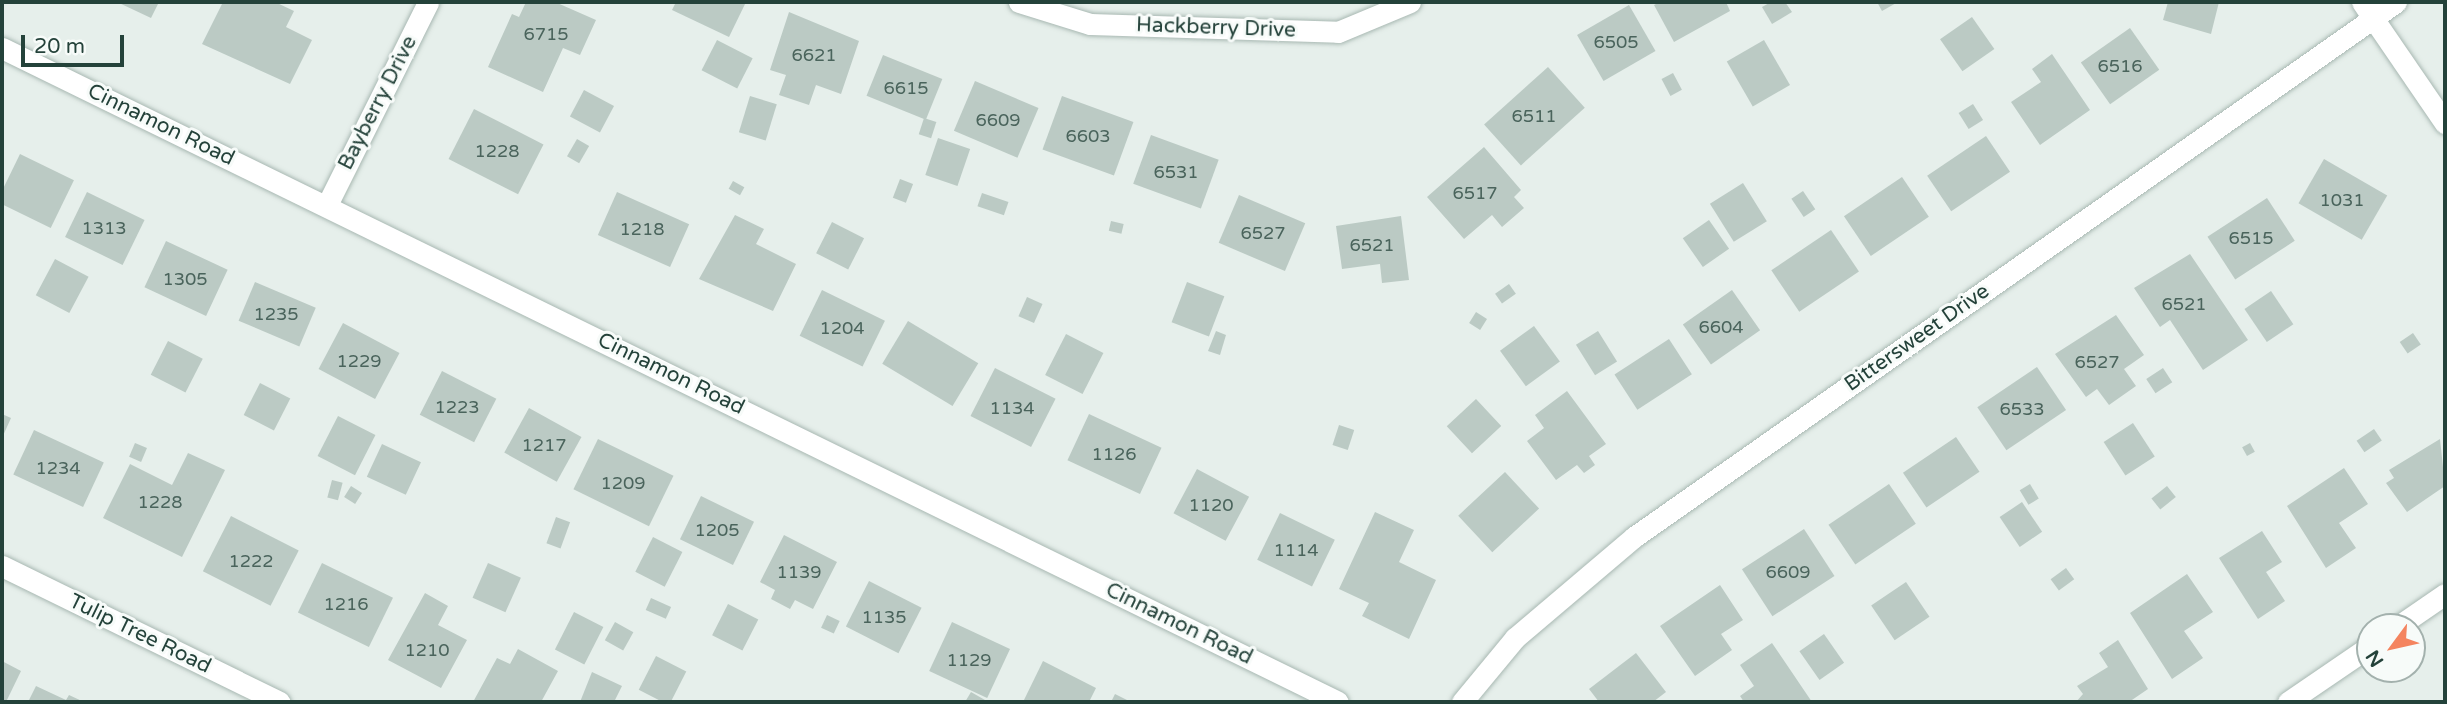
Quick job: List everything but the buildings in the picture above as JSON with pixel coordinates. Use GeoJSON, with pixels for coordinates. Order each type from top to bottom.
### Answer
{"type":"FeatureCollection","features":[{"type":"Feature","properties":{"kind":"street","name":"Bayberry Drive"},"geometry":{"type":"LineString","coordinates":[[327,205],[428,2]]}},
{"type":"Feature","properties":{"kind":"street","name":"Hackberry Drive"},"geometry":{"type":"LineString","coordinates":[[1019,2],[1090,24],[1338,32],[1410,2]]}},
{"type":"Feature","properties":{"kind":"street","name":"Bittersweet Drive"},"geometry":{"type":"LineString","coordinates":[[1462,702],[1515,638],[1634,537],[2368,10],[2396,2]]}},
{"type":"Feature","properties":{"kind":"street"},"geometry":{"type":"LineString","coordinates":[[2368,10],[2445,123]]}},
{"type":"Feature","properties":{"kind":"street","name":"Cinnamon Road"},"geometry":{"type":"LineString","coordinates":[[2,48],[1338,702]]}},
{"type":"Feature","properties":{"kind":"street","name":"Tulip Tree Road"},"geometry":{"type":"LineString","coordinates":[[2,566],[279,702]]}},
{"type":"Feature","properties":{"kind":"street"},"geometry":{"type":"LineString","coordinates":[[2418,613],[2445,594]]}},
{"type":"Feature","properties":{"kind":"street"},"geometry":{"type":"LineString","coordinates":[[2288,702],[2356,656]]}}]}
